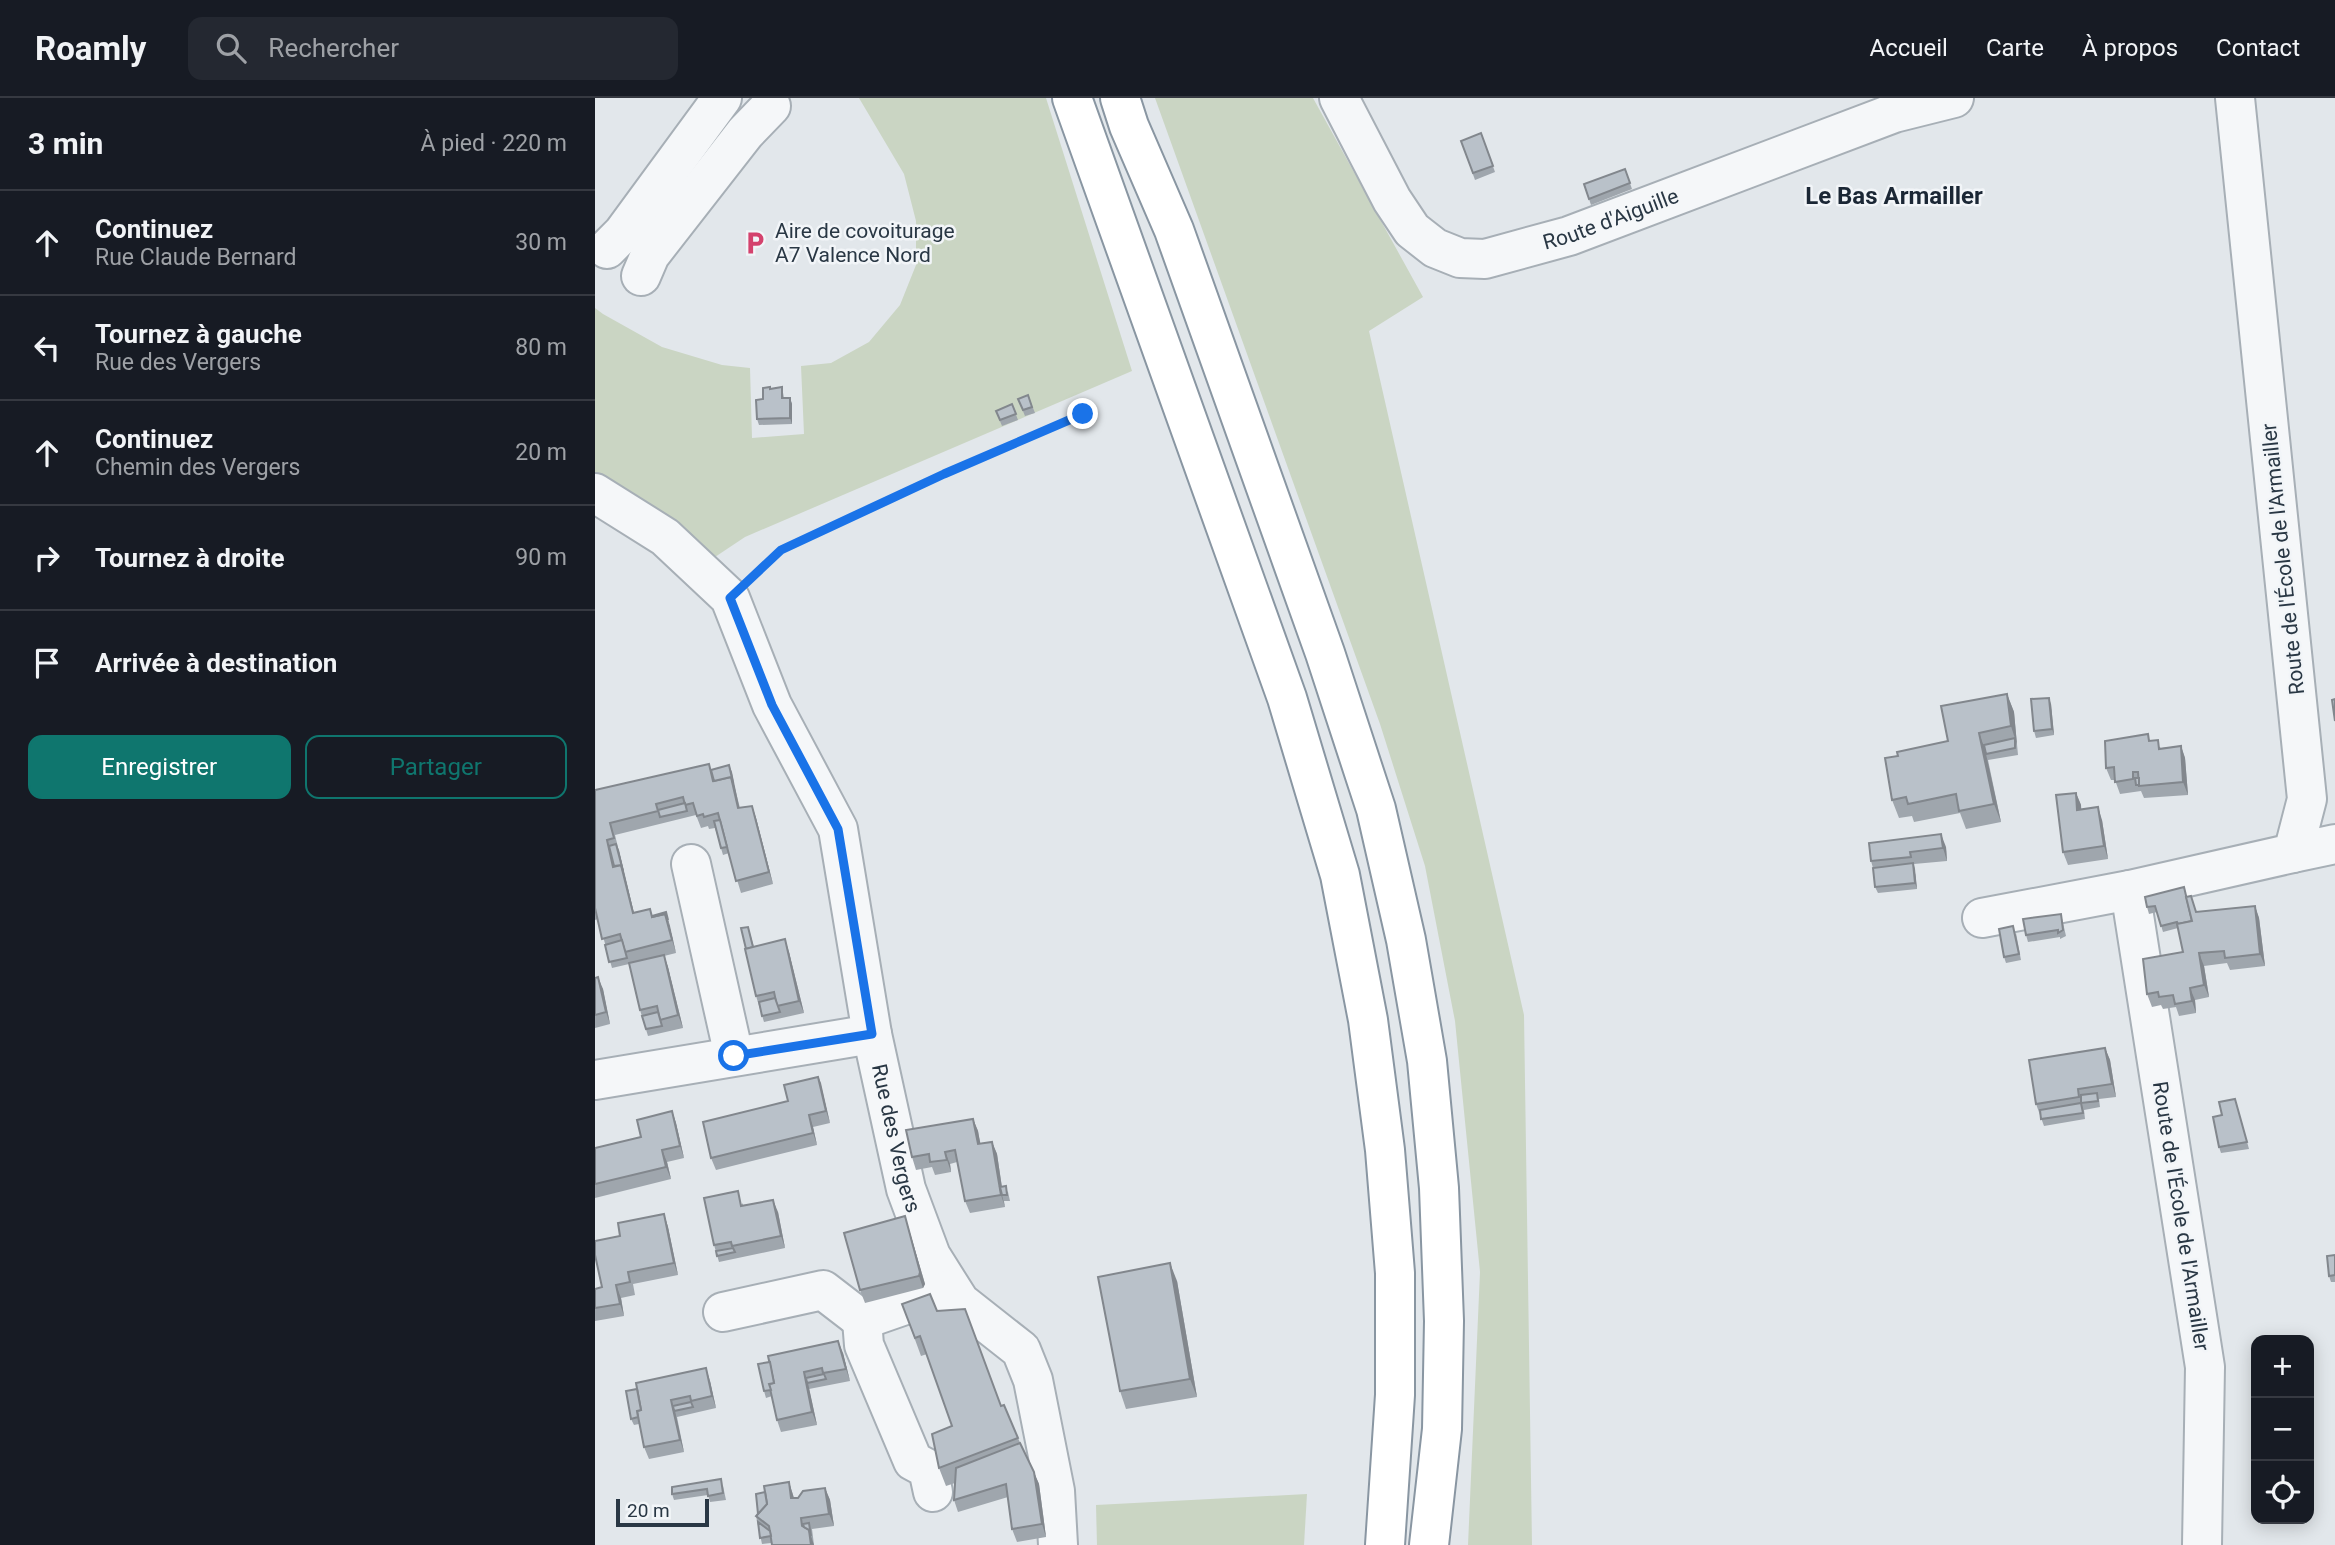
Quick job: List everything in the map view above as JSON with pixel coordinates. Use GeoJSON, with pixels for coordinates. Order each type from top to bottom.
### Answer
{"type":"FeatureCollection","features":[{"type":"Feature","properties":{"kind":"highway"},"geometry":{"type":"LineString","coordinates":[[1072,98],[1287,698],[1340,875],[1368,1020],[1385,1150],[1395,1273],[1395,1395],[1385,1545]]}},
{"type":"Feature","properties":{"kind":"highway"},"geometry":{"type":"LineString","coordinates":[[1120,98],[1129,126],[1174,230],[1325,653],[1375,809],[1406,940],[1427,1062],[1439,1188],[1444,1321],[1442,1429],[1429,1545]]}},
{"type":"Feature","properties":{"kind":"street"},"geometry":{"type":"LineString","coordinates":[[607,249],[623,233],[722,98]]}},
{"type":"Feature","properties":{"kind":"street","name":"Route d'Aiguille"},"geometry":{"type":"LineString","coordinates":[[1339,98],[1392,200],[1412,230],[1435,248],[1460,258],[1485,259],[1569,236],[1894,113],[1954,98]]}},
{"type":"Feature","properties":{"kind":"street","name":"Route de l'École de l'Armailler"},"geometry":{"type":"LineString","coordinates":[[2235,98],[2307,799],[2293,853]]}},
{"type":"Feature","properties":{"kind":"street"},"geometry":{"type":"LineString","coordinates":[[641,276],[650,255],[745,133],[766,101]]}},
{"type":"Feature","properties":{"kind":"street"},"geometry":{"type":"LineString","coordinates":[[595,493],[665,537],[730,598]]}},
{"type":"Feature","properties":{"kind":"street","name":"Rue des Vergers"},"geometry":{"type":"LineString","coordinates":[[730,598],[772,705],[838,829],[872,1034],[906,1189],[931,1256],[960,1302],[1021,1350],[1033,1380],[1055,1491],[1058,1545]]}},
{"type":"Feature","properties":{"kind":"street"},"geometry":{"type":"LineString","coordinates":[[1982,918],[2130,890],[2335,844]]}},
{"type":"Feature","properties":{"kind":"street"},"geometry":{"type":"LineString","coordinates":[[691,864],[734,1056]]}},
{"type":"Feature","properties":{"kind":"street","name":"Route de l'École de l'Armailler"},"geometry":{"type":"LineString","coordinates":[[2130,890],[2204,1367],[2202,1545]]}},
{"type":"Feature","properties":{"kind":"street"},"geometry":{"type":"LineString","coordinates":[[595,1080],[872,1034]]}},
{"type":"Feature","properties":{"kind":"street"},"geometry":{"type":"LineString","coordinates":[[862,1320],[952,1289]]}},
{"type":"Feature","properties":{"kind":"street"},"geometry":{"type":"LineString","coordinates":[[723,1312],[823,1290],[862,1320],[864,1345],[913,1461],[927,1469],[933,1492]]}},
{"type":"Feature","properties":{"kind":"path"},"geometry":{"type":"LineString","coordinates":[[730,598],[781,550],[944,474],[1083,414]]}},
{"type":"Feature","properties":{"kind":"green space"},"geometry":{"type":"Polygon","coordinates":[[[859,98],[1046,98],[1132,371],[745,537],[712,559],[595,475],[595,308],[662,347],[722,365],[750,368],[752,438],[804,434],[801,366],[831,363],[869,342],[900,305],[916,265],[916,221],[904,174],[859,98]]]}},
{"type":"Feature","properties":{"kind":"green space"},"geometry":{"type":"Polygon","coordinates":[[[1155,98],[1313,98],[1423,297],[1369,331],[1524,1015],[1532,1545],[1468,1545],[1480,1272],[1455,1021],[1425,866],[1380,724],[1155,98]]]}},
{"type":"Feature","properties":{"kind":"green space"},"geometry":{"type":"Polygon","coordinates":[[[1307,1494],[1304,1545],[1097,1545],[1096,1505],[1307,1494]]]}},
{"type":"Feature","properties":{"kind":"building"},"geometry":{"type":"Polygon","coordinates":[[[1481,133],[1493,166],[1473,173],[1461,141],[1481,133]]]}},
{"type":"Feature","properties":{"kind":"building"},"geometry":{"type":"Polygon","coordinates":[[[1625,169],[1630,183],[1589,199],[1584,184],[1625,169]]]}},
{"type":"Feature","properties":{"kind":"building"},"geometry":{"type":"Polygon","coordinates":[[[782,387],[782,398],[790,398],[790,418],[757,419],[756,400],[763,399],[763,388],[782,387]]]}},
{"type":"Feature","properties":{"kind":"building"},"geometry":{"type":"Polygon","coordinates":[[[1028,395],[1032,407],[1023,410],[1018,399],[1028,395]]]}},
{"type":"Feature","properties":{"kind":"building"},"geometry":{"type":"Polygon","coordinates":[[[1012,404],[1016,414],[1000,420],[996,411],[1012,404]]]}},
{"type":"Feature","properties":{"kind":"building"},"geometry":{"type":"Polygon","coordinates":[[[2007,694],[2011,726],[1979,733],[1994,804],[1959,811],[1956,794],[1908,804],[1906,797],[1892,800],[1885,758],[1898,756],[1897,752],[1948,741],[1941,706],[2007,694]]]}},
{"type":"Feature","properties":{"kind":"building"},"geometry":{"type":"Polygon","coordinates":[[[2049,698],[2052,729],[2034,731],[2031,699],[2049,698]]]}},
{"type":"Feature","properties":{"kind":"building"},"geometry":{"type":"Polygon","coordinates":[[[2335,699],[2335,721],[2332,700],[2335,699]]]}},
{"type":"Feature","properties":{"kind":"building"},"geometry":{"type":"Polygon","coordinates":[[[2148,734],[2149,741],[2158,740],[2159,749],[2181,746],[2183,782],[2139,786],[2138,772],[2133,772],[2133,779],[2115,782],[2114,767],[2106,768],[2105,741],[2148,734]]]}},
{"type":"Feature","properties":{"kind":"building"},"geometry":{"type":"Polygon","coordinates":[[[2015,738],[2015,748],[1986,754],[1984,745],[2015,738]]]}},
{"type":"Feature","properties":{"kind":"building"},"geometry":{"type":"Polygon","coordinates":[[[709,764],[713,781],[731,777],[738,808],[752,806],[769,872],[736,881],[718,813],[697,816],[693,803],[685,805],[683,797],[656,804],[658,811],[610,823],[614,838],[607,840],[613,867],[621,865],[633,913],[650,909],[652,917],[665,914],[672,940],[625,952],[620,934],[602,939],[595,908],[595,790],[709,764]]]}},
{"type":"Feature","properties":{"kind":"building"},"geometry":{"type":"Polygon","coordinates":[[[729,765],[733,783],[731,777],[714,781],[711,770],[729,765]]]}},
{"type":"Feature","properties":{"kind":"building"},"geometry":{"type":"Polygon","coordinates":[[[2076,793],[2077,810],[2098,807],[2104,846],[2063,852],[2056,795],[2076,793]]]}},
{"type":"Feature","properties":{"kind":"building"},"geometry":{"type":"Polygon","coordinates":[[[685,803],[687,811],[660,817],[658,810],[685,803]]]}},
{"type":"Feature","properties":{"kind":"building"},"geometry":{"type":"Polygon","coordinates":[[[720,820],[727,847],[721,848],[714,821],[720,820]]]}},
{"type":"Feature","properties":{"kind":"building"},"geometry":{"type":"Polygon","coordinates":[[[1941,834],[1943,848],[1910,852],[1911,857],[1871,861],[1869,843],[1941,834]]]}},
{"type":"Feature","properties":{"kind":"building"},"geometry":{"type":"Polygon","coordinates":[[[616,844],[623,871],[621,865],[614,866],[609,846],[616,844]]]}},
{"type":"Feature","properties":{"kind":"building"},"geometry":{"type":"Polygon","coordinates":[[[1913,863],[1915,883],[1875,887],[1873,868],[1913,863]]]}},
{"type":"Feature","properties":{"kind":"building"},"geometry":{"type":"Polygon","coordinates":[[[2184,887],[2192,921],[2161,926],[2155,906],[2147,907],[2145,897],[2184,887]]]}},
{"type":"Feature","properties":{"kind":"building"},"geometry":{"type":"Polygon","coordinates":[[[2191,896],[2196,912],[2255,906],[2260,954],[2225,958],[2224,951],[2199,953],[2204,985],[2190,988],[2192,1001],[2175,1004],[2173,995],[2159,997],[2158,992],[2147,994],[2143,959],[2183,952],[2177,924],[2192,921],[2186,897],[2191,896]]]}},
{"type":"Feature","properties":{"kind":"building"},"geometry":{"type":"Polygon","coordinates":[[[2061,914],[2063,930],[2058,933],[2058,930],[2026,935],[2023,919],[2061,914]]]}},
{"type":"Feature","properties":{"kind":"building"},"geometry":{"type":"Polygon","coordinates":[[[2013,926],[2019,954],[2004,957],[1999,929],[2013,926]]]}},
{"type":"Feature","properties":{"kind":"building"},"geometry":{"type":"Polygon","coordinates":[[[748,927],[753,947],[746,949],[741,928],[748,927]]]}},
{"type":"Feature","properties":{"kind":"building"},"geometry":{"type":"Polygon","coordinates":[[[785,939],[799,1001],[777,1006],[774,992],[756,996],[745,949],[785,939]]]}},
{"type":"Feature","properties":{"kind":"building"},"geometry":{"type":"Polygon","coordinates":[[[622,940],[627,958],[609,962],[605,945],[622,940]]]}},
{"type":"Feature","properties":{"kind":"building"},"geometry":{"type":"Polygon","coordinates":[[[664,955],[678,1015],[660,1020],[657,1006],[640,1010],[629,963],[664,955]]]}},
{"type":"Feature","properties":{"kind":"building"},"geometry":{"type":"Polygon","coordinates":[[[598,977],[606,1012],[595,1015],[595,978],[598,977]]]}},
{"type":"Feature","properties":{"kind":"building"},"geometry":{"type":"Polygon","coordinates":[[[775,998],[780,1012],[762,1016],[759,1002],[775,998]]]}},
{"type":"Feature","properties":{"kind":"building"},"geometry":{"type":"Polygon","coordinates":[[[658,1012],[662,1026],[646,1029],[642,1016],[658,1012]]]}},
{"type":"Feature","properties":{"kind":"building"},"geometry":{"type":"Polygon","coordinates":[[[2105,1048],[2112,1084],[2078,1089],[2079,1097],[2036,1104],[2029,1060],[2105,1048]]]}},
{"type":"Feature","properties":{"kind":"building"},"geometry":{"type":"Polygon","coordinates":[[[818,1077],[826,1111],[809,1115],[813,1133],[711,1158],[703,1122],[788,1101],[784,1085],[818,1077]]]}},
{"type":"Feature","properties":{"kind":"building"},"geometry":{"type":"Polygon","coordinates":[[[2097,1093],[2098,1101],[2081,1103],[2081,1095],[2097,1093]]]}},
{"type":"Feature","properties":{"kind":"building"},"geometry":{"type":"Polygon","coordinates":[[[2235,1099],[2247,1142],[2219,1147],[2213,1117],[2222,1115],[2219,1102],[2235,1099]]]}},
{"type":"Feature","properties":{"kind":"building"},"geometry":{"type":"Polygon","coordinates":[[[2081,1103],[2083,1113],[2041,1119],[2040,1110],[2081,1103]]]}},
{"type":"Feature","properties":{"kind":"building"},"geometry":{"type":"Polygon","coordinates":[[[672,1111],[680,1146],[662,1150],[666,1167],[595,1184],[595,1148],[641,1137],[637,1120],[672,1111]]]}},
{"type":"Feature","properties":{"kind":"building"},"geometry":{"type":"Polygon","coordinates":[[[973,1119],[978,1144],[992,1142],[1001,1195],[965,1201],[955,1150],[945,1152],[947,1160],[930,1162],[929,1154],[912,1157],[906,1130],[973,1119]]]}},
{"type":"Feature","properties":{"kind":"building"},"geometry":{"type":"Polygon","coordinates":[[[1006,1186],[1007,1195],[1002,1195],[1000,1187],[1006,1186]]]}},
{"type":"Feature","properties":{"kind":"building"},"geometry":{"type":"Polygon","coordinates":[[[738,1191],[741,1206],[773,1200],[781,1236],[732,1246],[731,1242],[714,1245],[704,1198],[738,1191]]]}},
{"type":"Feature","properties":{"kind":"building"},"geometry":{"type":"Polygon","coordinates":[[[664,1214],[674,1263],[628,1272],[630,1282],[616,1285],[620,1304],[595,1308],[595,1289],[602,1287],[595,1255],[595,1241],[620,1236],[618,1223],[664,1214]]]}},
{"type":"Feature","properties":{"kind":"building"},"geometry":{"type":"Polygon","coordinates":[[[905,1216],[919,1276],[860,1290],[844,1233],[905,1216]]]}},
{"type":"Feature","properties":{"kind":"building"},"geometry":{"type":"Polygon","coordinates":[[[733,1248],[735,1252],[717,1256],[716,1251],[733,1248]]]}},
{"type":"Feature","properties":{"kind":"building"},"geometry":{"type":"Polygon","coordinates":[[[2335,1255],[2335,1275],[2329,1276],[2327,1256],[2335,1255]]]}},
{"type":"Feature","properties":{"kind":"building"},"geometry":{"type":"Polygon","coordinates":[[[1170,1263],[1190,1379],[1120,1391],[1098,1277],[1170,1263]]]}},
{"type":"Feature","properties":{"kind":"building"},"geometry":{"type":"Polygon","coordinates":[[[930,1294],[937,1311],[965,1309],[1001,1406],[1004,1405],[1018,1438],[939,1468],[932,1434],[952,1426],[920,1336],[915,1338],[902,1304],[930,1294]]]}},
{"type":"Feature","properties":{"kind":"building"},"geometry":{"type":"Polygon","coordinates":[[[838,1341],[846,1369],[823,1373],[822,1368],[804,1372],[812,1412],[777,1420],[769,1384],[774,1383],[768,1356],[838,1341]]]}},
{"type":"Feature","properties":{"kind":"building"},"geometry":{"type":"Polygon","coordinates":[[[770,1362],[774,1383],[769,1384],[771,1390],[764,1391],[758,1364],[770,1362]]]}},
{"type":"Feature","properties":{"kind":"building"},"geometry":{"type":"Polygon","coordinates":[[[706,1368],[712,1396],[691,1401],[690,1396],[671,1400],[680,1440],[644,1447],[637,1411],[641,1410],[636,1383],[706,1368]]]}},
{"type":"Feature","properties":{"kind":"building"},"geometry":{"type":"Polygon","coordinates":[[[824,1374],[826,1379],[807,1383],[806,1378],[824,1374]]]}},
{"type":"Feature","properties":{"kind":"building"},"geometry":{"type":"Polygon","coordinates":[[[637,1389],[641,1410],[637,1411],[638,1417],[631,1419],[626,1391],[637,1389]]]}},
{"type":"Feature","properties":{"kind":"building"},"geometry":{"type":"Polygon","coordinates":[[[691,1402],[693,1407],[674,1411],[673,1406],[691,1402]]]}},
{"type":"Feature","properties":{"kind":"building"},"geometry":{"type":"Polygon","coordinates":[[[1020,1443],[1034,1472],[1042,1524],[1012,1529],[1006,1484],[954,1500],[956,1468],[1020,1443]]]}},
{"type":"Feature","properties":{"kind":"building"},"geometry":{"type":"Polygon","coordinates":[[[721,1479],[723,1493],[708,1496],[707,1489],[672,1494],[672,1487],[721,1479]]]}},
{"type":"Feature","properties":{"kind":"building"},"geometry":{"type":"Polygon","coordinates":[[[789,1482],[791,1498],[798,1498],[803,1491],[825,1488],[829,1514],[801,1518],[802,1526],[809,1530],[811,1545],[772,1545],[769,1526],[756,1516],[767,1504],[764,1486],[789,1482]]]}},
{"type":"Feature","properties":{"kind":"building"},"geometry":{"type":"Polygon","coordinates":[[[765,1492],[767,1504],[758,1514],[756,1494],[765,1492]]]}},
{"type":"Feature","properties":{"kind":"building"},"geometry":{"type":"Polygon","coordinates":[[[758,1522],[770,1531],[771,1536],[760,1538],[758,1522]]]}},
{"type":"Feature","properties":{"kind":"building"},"geometry":{"type":"Polygon","coordinates":[[[809,1523],[811,1536],[803,1524],[809,1523]]]}},
{"type":"Feature","properties":{"kind":"place","name":"Aire de covoiturage A7 Valence Nord"},"geometry":{"type":"Point","coordinates":[755,243]}},
{"type":"Feature","properties":{"kind":"district","name":"Le Bas Armailler"},"geometry":{"type":"Point","coordinates":[1894,196]}},
{"type":"Feature","properties":{"kind":"route"},"geometry":{"type":"LineString","coordinates":[[734,1056],[872,1034],[838,829],[772,705],[730,598],[781,550],[944,474],[1083,414]]}}]}
